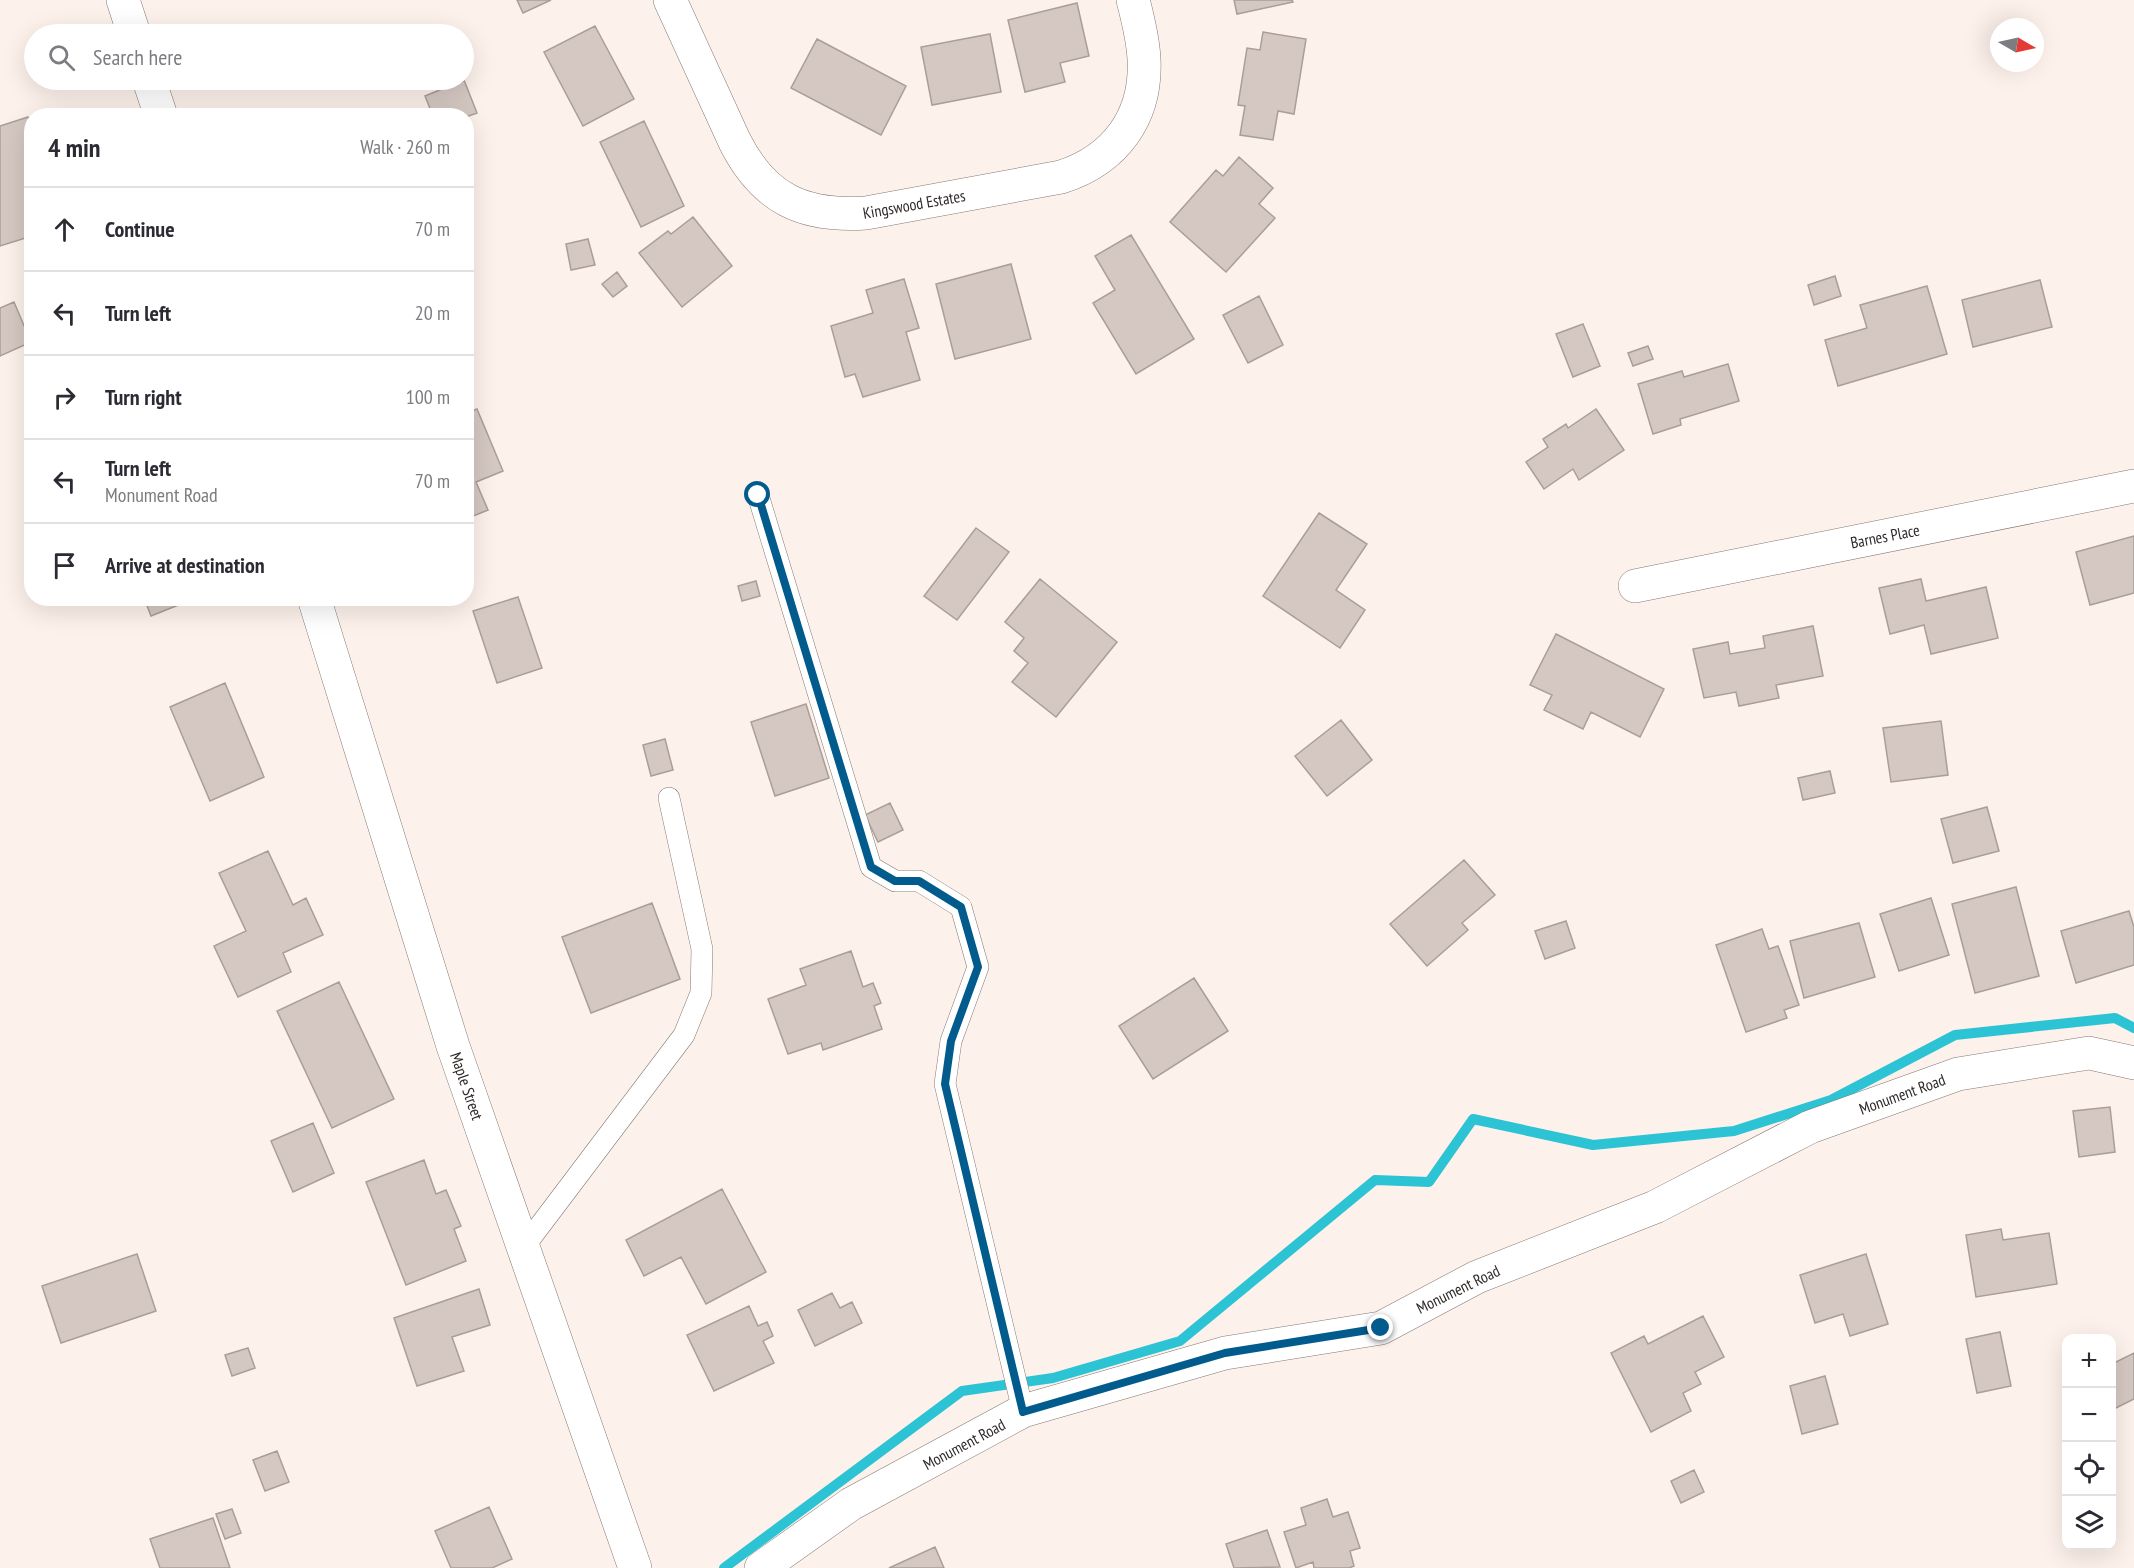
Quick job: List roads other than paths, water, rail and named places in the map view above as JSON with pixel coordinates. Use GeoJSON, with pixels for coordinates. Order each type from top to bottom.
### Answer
{"type":"FeatureCollection","features":[{"type":"Feature","properties":{"kind":"street"},"geometry":{"type":"LineString","coordinates":[[123,0],[131,24]]}},
{"type":"Feature","properties":{"kind":"street","name":"Kingswood Estates"},"geometry":{"type":"LineString","coordinates":[[670,0],[735,142],[745,162],[760,181],[800,207],[823,213],[846,215],[1061,177],[1080,171],[1098,160],[1114,146],[1127,129],[1137,109],[1143,83],[1143,52],[1133,0]]}},
{"type":"Feature","properties":{"kind":"street"},"geometry":{"type":"LineString","coordinates":[[152,90],[158,108]]}},
{"type":"Feature","properties":{"kind":"street","name":"Barnes Place"},"geometry":{"type":"LineString","coordinates":[[1635,586],[2134,486]]}},
{"type":"Feature","properties":{"kind":"street","name":"Maple Street"},"geometry":{"type":"LineString","coordinates":[[316,606],[453,1046],[635,1568]]}},
{"type":"Feature","properties":{"kind":"street","name":"Monument Road"},"geometry":{"type":"LineString","coordinates":[[762,1568],[850,1504],[1023,1412],[1225,1353],[1381,1328],[1477,1277],[1655,1207],[1810,1127],[1958,1074],[2090,1053],[2134,1063]]}},
{"type":"Feature","properties":{"kind":"lane"},"geometry":{"type":"LineString","coordinates":[[758,495],[871,867],[895,881],[919,881],[961,907],[970,937],[978,967],[951,1041],[945,1084],[1023,1412]]}},
{"type":"Feature","properties":{"kind":"lane"},"geometry":{"type":"LineString","coordinates":[[524,1248],[684,1035],[701,993],[702,949],[669,798]]}},
{"type":"Feature","properties":{"kind":"waterway"},"geometry":{"type":"LineString","coordinates":[[724,1568],[962,1391],[1053,1378],[1180,1341],[1375,1180],[1429,1182],[1473,1119],[1593,1145],[1734,1131],[1831,1100],[1955,1035],[2115,1018],[2134,1028]]}}]}
